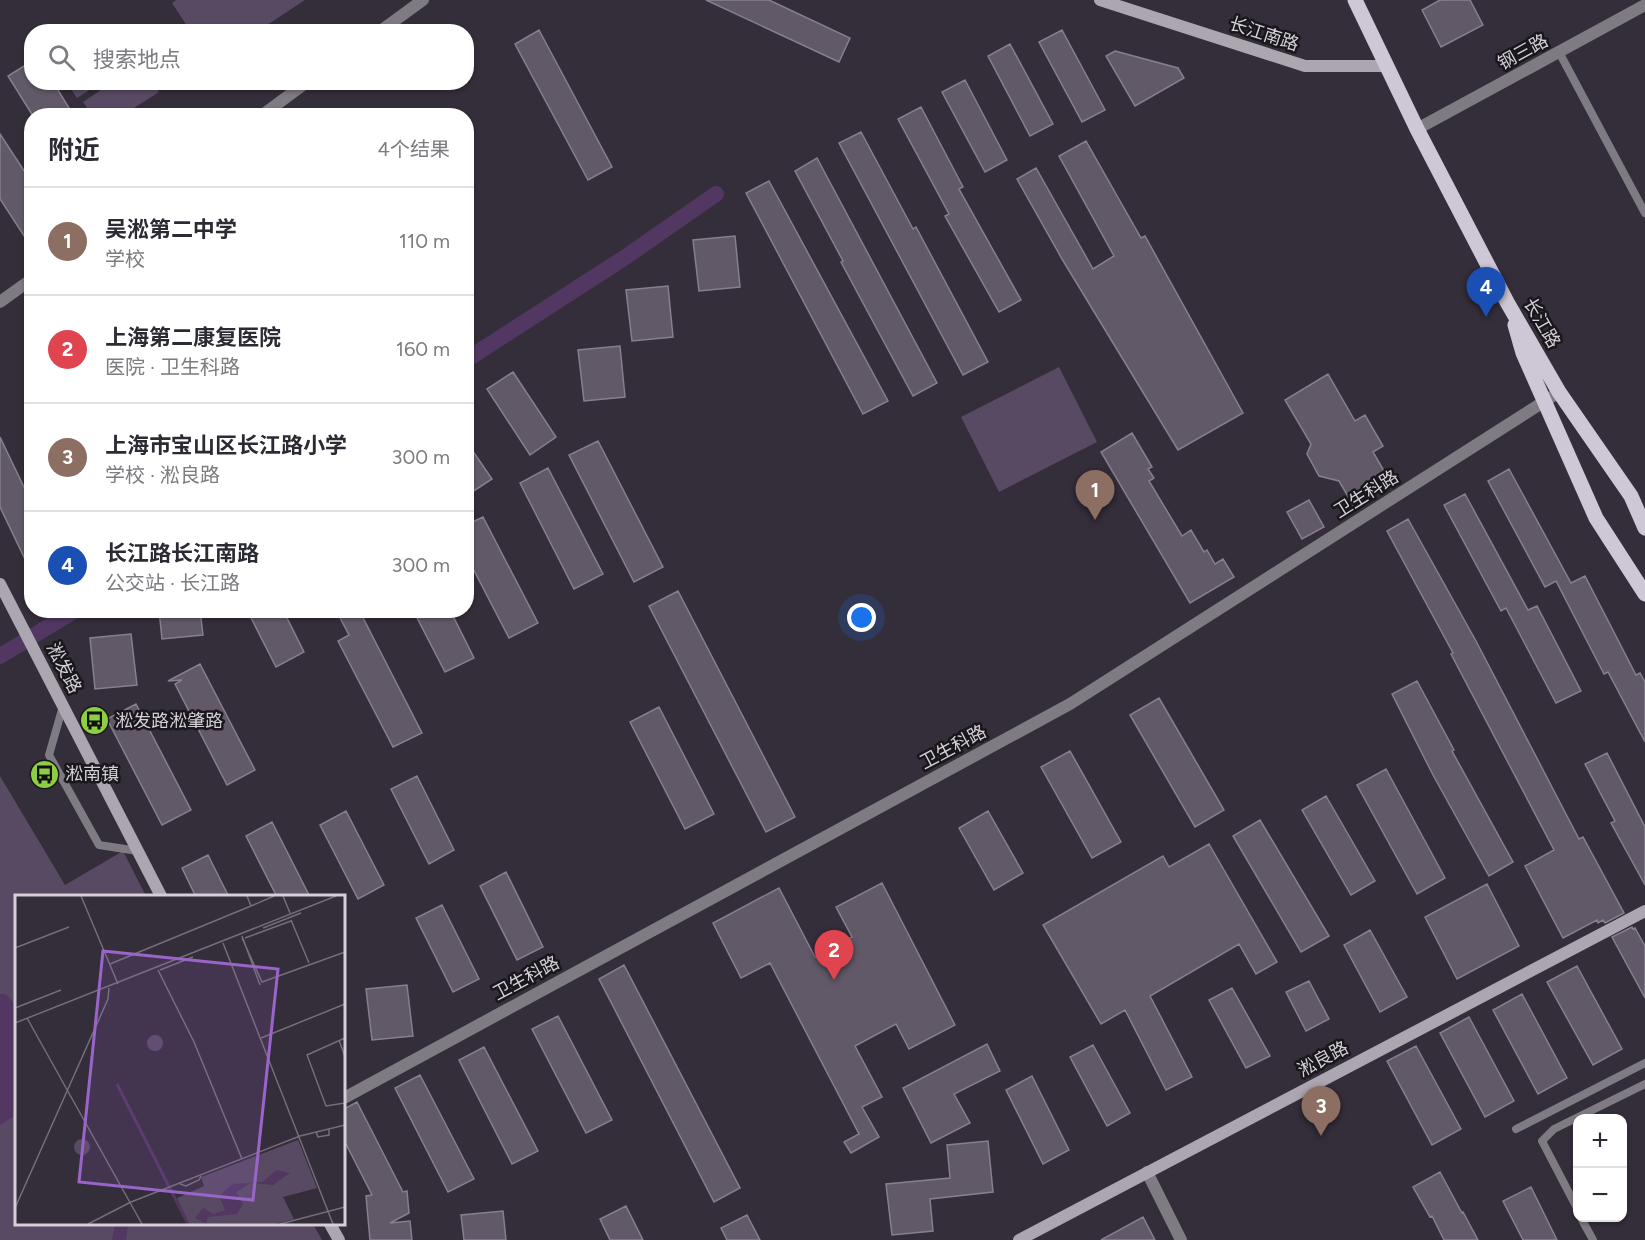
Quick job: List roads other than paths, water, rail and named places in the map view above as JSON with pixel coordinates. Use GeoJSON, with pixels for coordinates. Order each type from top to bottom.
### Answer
{"type":"FeatureCollection","features":[{"type":"Feature","properties":{"kind":"main road","name":"长江路"},"geometry":{"type":"LineString","coordinates":[[1354,0],[1417,129],[1508,302],[1559,393],[1630,496],[1645,528]]}},
{"type":"Feature","properties":{"kind":"main road"},"geometry":{"type":"LineString","coordinates":[[1508,302],[1523,353],[1596,518],[1645,594]]}},
{"type":"Feature","properties":{"kind":"street"},"geometry":{"type":"LineString","coordinates":[[390,24],[423,0]]}},
{"type":"Feature","properties":{"kind":"street","name":"长江南路"},"geometry":{"type":"LineString","coordinates":[[1100,0],[1305,66],[1387,66]]}},
{"type":"Feature","properties":{"kind":"street","name":"钢三路"},"geometry":{"type":"LineString","coordinates":[[1417,129],[1645,5]]}},
{"type":"Feature","properties":{"kind":"street"},"geometry":{"type":"LineString","coordinates":[[272,108],[296,90]]}},
{"type":"Feature","properties":{"kind":"street"},"geometry":{"type":"LineString","coordinates":[[0,302],[24,285]]}},
{"type":"Feature","properties":{"kind":"street","name":"卫生科路"},"geometry":{"type":"LineString","coordinates":[[345,1097],[1070,704],[1559,393]]}},
{"type":"Feature","properties":{"kind":"street","name":"淞发路"},"geometry":{"type":"LineString","coordinates":[[0,584],[160,895]]}},
{"type":"Feature","properties":{"kind":"street","name":"淞良路"},"geometry":{"type":"LineString","coordinates":[[1019,1240],[1645,911]]}},
{"type":"Feature","properties":{"kind":"street"},"geometry":{"type":"LineString","coordinates":[[1147,1172],[1181,1240]]}},
{"type":"Feature","properties":{"kind":"street"},"geometry":{"type":"LineString","coordinates":[[331,1225],[339,1240]]}},
{"type":"Feature","properties":{"kind":"lane"},"geometry":{"type":"LineString","coordinates":[[1558,52],[1645,213]]}},
{"type":"Feature","properties":{"kind":"lane"},"geometry":{"type":"LineString","coordinates":[[63,706],[49,754],[99,845],[138,851]]}},
{"type":"Feature","properties":{"kind":"lane"},"geometry":{"type":"LineString","coordinates":[[1516,1129],[1645,1062]]}},
{"type":"Feature","properties":{"kind":"lane"},"geometry":{"type":"LineString","coordinates":[[1573,1200],[1542,1141],[1554,1129],[1645,1084]]}},
{"type":"Feature","properties":{"kind":"lane"},"geometry":{"type":"LineString","coordinates":[[1583,1222],[1593,1240]]}},
{"type":"Feature","properties":{"kind":"waterway"},"geometry":{"type":"LineString","coordinates":[[474,355],[624,258],[716,194]]}},
{"type":"Feature","properties":{"kind":"waterway"},"geometry":{"type":"LineString","coordinates":[[0,656],[63,618]]}},
{"type":"Feature","properties":{"kind":"place","name":"长江路长江南路"},"geometry":{"type":"Point","coordinates":[1486,317]}},
{"type":"Feature","properties":{"kind":"place","name":"吴淞第二中学"},"geometry":{"type":"Point","coordinates":[1095,520]}},
{"type":"Feature","properties":{"kind":"place","name":"淞发路淞肇路"},"geometry":{"type":"Point","coordinates":[94,721]}},
{"type":"Feature","properties":{"kind":"place","name":"淞南镇"},"geometry":{"type":"Point","coordinates":[44,774]}},
{"type":"Feature","properties":{"kind":"place","name":"上海第二康复医院"},"geometry":{"type":"Point","coordinates":[834,980]}},
{"type":"Feature","properties":{"kind":"place","name":"上海市宝山区长江路小学"},"geometry":{"type":"Point","coordinates":[1321,1136]}}]}
